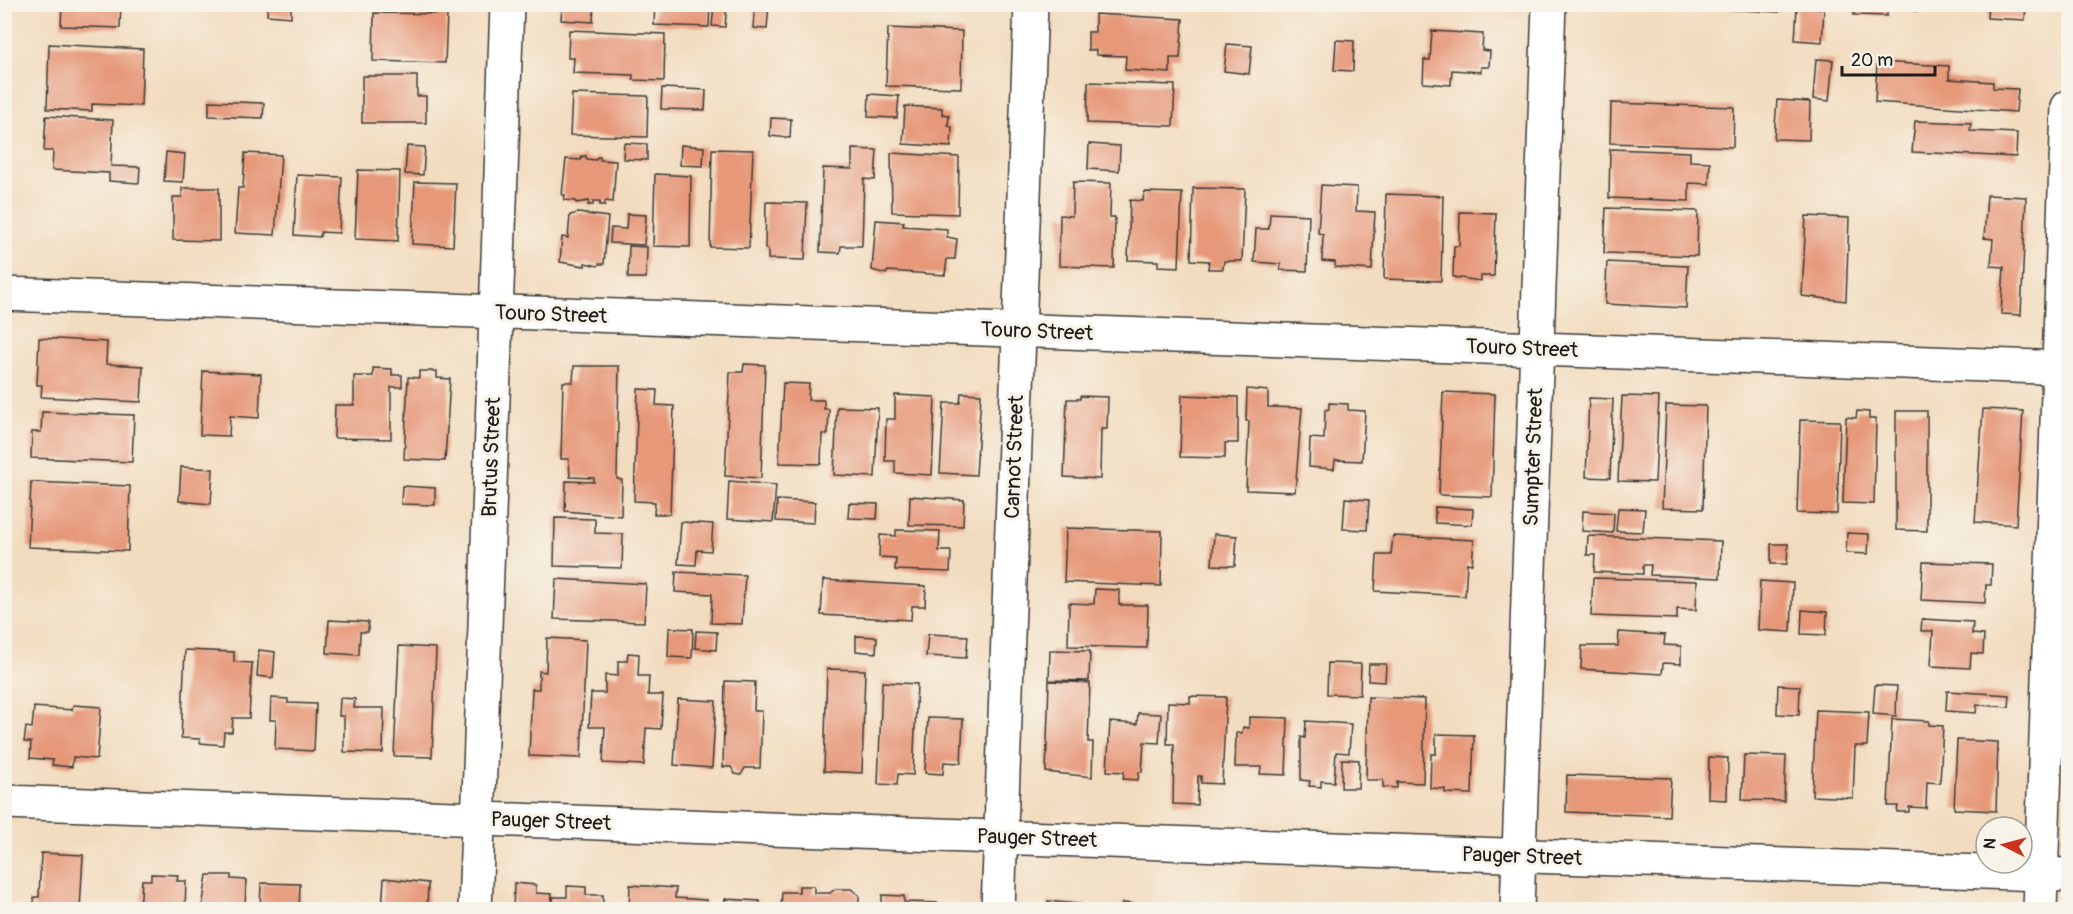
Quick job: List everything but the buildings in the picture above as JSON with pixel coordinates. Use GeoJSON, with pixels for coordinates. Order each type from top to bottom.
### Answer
{"type":"FeatureCollection","features":[{"type":"Feature","properties":{"kind":"street","name":"Brutus Street"},"geometry":{"type":"LineString","coordinates":[[475,909],[507,4]]}},
{"type":"Feature","properties":{"kind":"street","name":"Carnot Street"},"geometry":{"type":"LineString","coordinates":[[998,909],[1030,4]]}},
{"type":"Feature","properties":{"kind":"street","name":"Sumpter Street"},"geometry":{"type":"LineString","coordinates":[[1517,909],[1549,4]]}},
{"type":"Feature","properties":{"kind":"street"},"geometry":{"type":"LineString","coordinates":[[2040,909],[2055,875],[2068,107]]}},
{"type":"Feature","properties":{"kind":"street","name":"Touro Street"},"geometry":{"type":"LineString","coordinates":[[4,294],[2064,368]]}},
{"type":"Feature","properties":{"kind":"street","name":"Pauger Street"},"geometry":{"type":"LineString","coordinates":[[4,802],[2055,875]]}}]}
